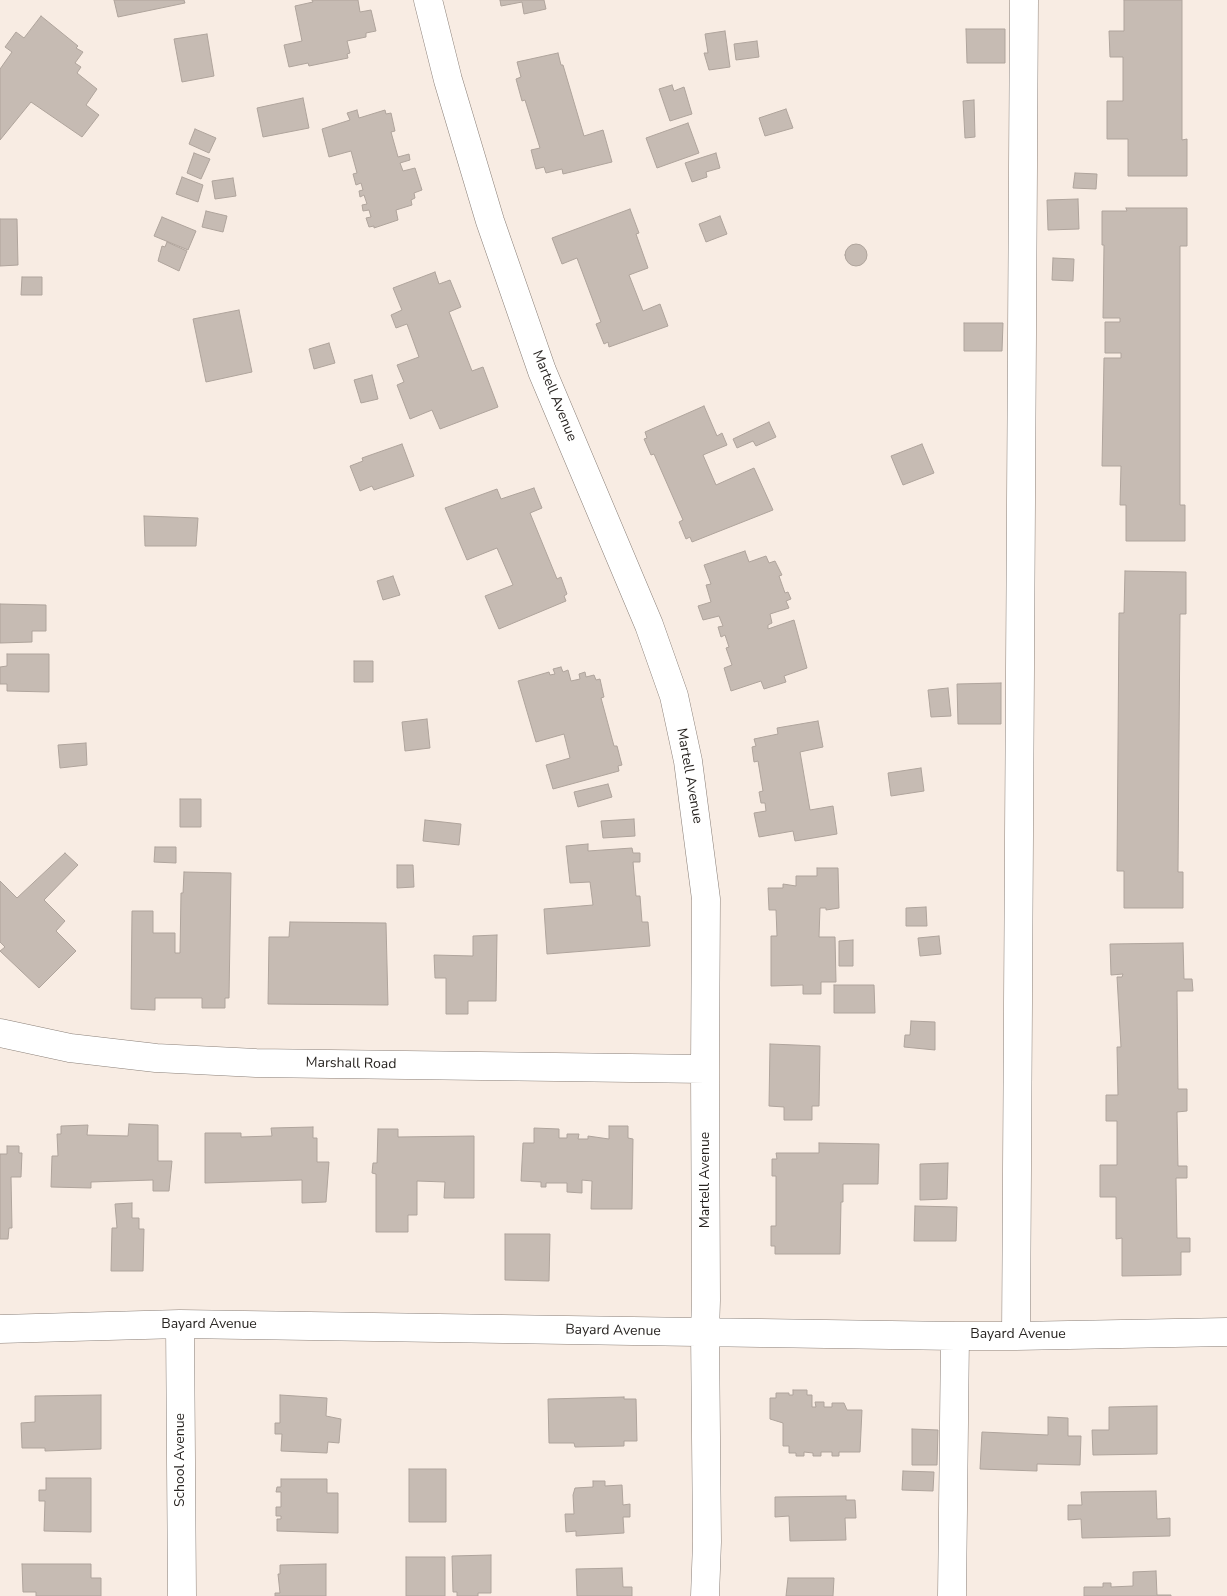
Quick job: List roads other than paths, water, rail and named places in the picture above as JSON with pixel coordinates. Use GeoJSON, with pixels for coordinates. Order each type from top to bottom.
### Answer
{"type":"FeatureCollection","features":[{"type":"Feature","properties":{"kind":"street","name":"Martell Avenue"},"geometry":{"type":"LineString","coordinates":[[428,0],[448,80],[490,221],[542,372],[645,616],[674,696],[688,761],[706,899],[705,1332],[707,1542],[705,1596]]}},
{"type":"Feature","properties":{"kind":"street"},"geometry":{"type":"LineString","coordinates":[[1016,1336],[1024,0]]}},
{"type":"Feature","properties":{"kind":"street","name":"Marshall Road"},"geometry":{"type":"LineString","coordinates":[[0,1033],[70,1048],[156,1058],[266,1063],[705,1069]]}},
{"type":"Feature","properties":{"kind":"street","name":"Bayard Avenue"},"geometry":{"type":"LineString","coordinates":[[0,1329],[180,1324],[955,1336],[1227,1332]]}},
{"type":"Feature","properties":{"kind":"street","name":"School Avenue"},"geometry":{"type":"LineString","coordinates":[[180,1324],[182,1596]]}},
{"type":"Feature","properties":{"kind":"street"},"geometry":{"type":"LineString","coordinates":[[952,1596],[955,1336]]}}]}
